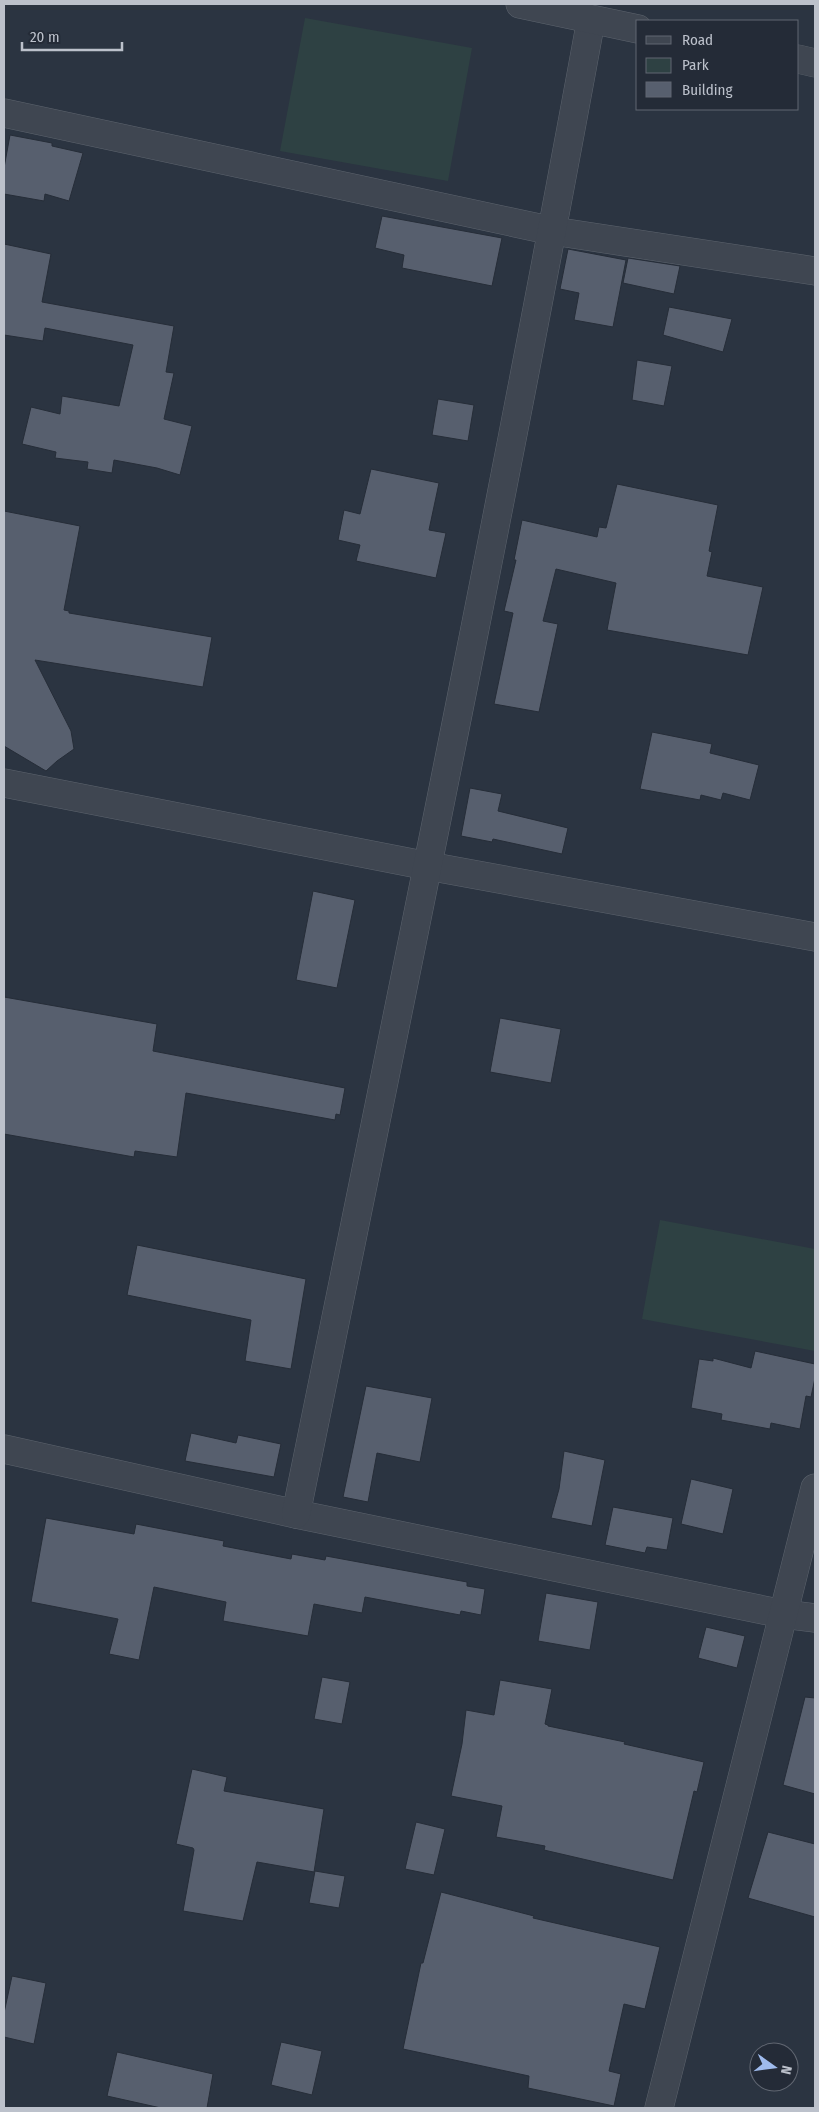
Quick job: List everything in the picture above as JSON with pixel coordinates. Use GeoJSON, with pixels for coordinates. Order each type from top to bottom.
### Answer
{"type":"FeatureCollection","features":[{"type":"Feature","properties":{"kind":"street"},"geometry":{"type":"LineString","coordinates":[[520,4],[636,28]]}},
{"type":"Feature","properties":{"kind":"street"},"geometry":{"type":"LineString","coordinates":[[296,1514],[428,866],[553,231],[591,20]]}},
{"type":"Feature","properties":{"kind":"street"},"geometry":{"type":"LineString","coordinates":[[799,59],[815,62]]}},
{"type":"Feature","properties":{"kind":"street"},"geometry":{"type":"LineString","coordinates":[[4,113],[553,231],[815,271]]}},
{"type":"Feature","properties":{"kind":"street"},"geometry":{"type":"LineString","coordinates":[[4,784],[428,866],[815,937]]}},
{"type":"Feature","properties":{"kind":"street"},"geometry":{"type":"LineString","coordinates":[[4,1449],[296,1514],[783,1614],[815,1618]]}},
{"type":"Feature","properties":{"kind":"street"},"geometry":{"type":"LineString","coordinates":[[659,2108],[815,1488]]}},
{"type":"Feature","properties":{"kind":"green space"},"geometry":{"type":"Polygon","coordinates":[[[305,18],[472,48],[448,181],[280,151],[305,18]]]}},
{"type":"Feature","properties":{"kind":"green space"},"geometry":{"type":"Polygon","coordinates":[[[660,1220],[815,1249],[815,1351],[642,1319],[660,1220]]]}},
{"type":"Feature","properties":{"kind":"building"},"geometry":{"type":"Polygon","coordinates":[[[10,135],[52,143],[52,146],[83,153],[69,201],[45,194],[44,201],[4,194],[4,168],[10,135]]]}},
{"type":"Feature","properties":{"kind":"building"},"geometry":{"type":"Polygon","coordinates":[[[382,216],[502,238],[492,286],[402,268],[404,255],[375,248],[382,216]]]}},
{"type":"Feature","properties":{"kind":"building"},"geometry":{"type":"Polygon","coordinates":[[[4,244],[51,254],[42,302],[174,326],[166,372],[174,373],[164,419],[192,426],[180,475],[157,468],[114,460],[112,473],[87,469],[88,462],[55,458],[56,452],[22,444],[31,407],[60,414],[62,396],[119,406],[133,345],[45,328],[43,341],[4,335],[4,244]]]}},
{"type":"Feature","properties":{"kind":"building"},"geometry":{"type":"Polygon","coordinates":[[[568,249],[626,260],[613,327],[574,320],[579,293],[560,289],[568,249]]]}},
{"type":"Feature","properties":{"kind":"building"},"geometry":{"type":"Polygon","coordinates":[[[628,258],[680,266],[674,294],[623,283],[628,258]]]}},
{"type":"Feature","properties":{"kind":"building"},"geometry":{"type":"Polygon","coordinates":[[[669,307],[732,319],[723,352],[663,335],[669,307]]]}},
{"type":"Feature","properties":{"kind":"building"},"geometry":{"type":"Polygon","coordinates":[[[637,360],[672,366],[664,406],[632,400],[637,360]]]}},
{"type":"Feature","properties":{"kind":"building"},"geometry":{"type":"Polygon","coordinates":[[[438,399],[474,405],[468,441],[432,435],[438,399]]]}},
{"type":"Feature","properties":{"kind":"building"},"geometry":{"type":"Polygon","coordinates":[[[371,469],[439,483],[429,530],[446,533],[436,578],[356,561],[360,545],[338,540],[344,510],[360,514],[371,469]]]}},
{"type":"Feature","properties":{"kind":"building"},"geometry":{"type":"Polygon","coordinates":[[[617,484],[718,505],[709,551],[712,552],[707,576],[763,587],[748,655],[607,630],[616,583],[556,569],[543,621],[558,624],[539,712],[494,704],[513,613],[504,611],[516,560],[514,560],[522,520],[597,537],[599,527],[606,528],[617,484]]]}},
{"type":"Feature","properties":{"kind":"building"},"geometry":{"type":"Polygon","coordinates":[[[4,511],[80,526],[64,610],[69,611],[69,613],[212,637],[203,687],[35,660],[71,731],[74,749],[46,771],[4,746],[4,511]]]}},
{"type":"Feature","properties":{"kind":"building"},"geometry":{"type":"Polygon","coordinates":[[[652,732],[712,744],[710,753],[759,765],[750,800],[723,793],[721,800],[701,795],[700,800],[640,789],[652,732]]]}},
{"type":"Feature","properties":{"kind":"building"},"geometry":{"type":"Polygon","coordinates":[[[470,788],[502,794],[498,811],[568,828],[562,854],[493,839],[492,842],[461,836],[470,788]]]}},
{"type":"Feature","properties":{"kind":"building"},"geometry":{"type":"Polygon","coordinates":[[[313,891],[355,900],[337,988],[296,980],[313,891]]]}},
{"type":"Feature","properties":{"kind":"building"},"geometry":{"type":"Polygon","coordinates":[[[4,997],[157,1024],[153,1051],[345,1088],[340,1115],[336,1114],[335,1120],[186,1093],[177,1157],[135,1151],[134,1157],[4,1134],[4,997]]]}},
{"type":"Feature","properties":{"kind":"building"},"geometry":{"type":"Polygon","coordinates":[[[500,1018],[561,1029],[551,1083],[490,1072],[500,1018]]]}},
{"type":"Feature","properties":{"kind":"building"},"geometry":{"type":"Polygon","coordinates":[[[137,1245],[306,1279],[291,1369],[245,1361],[251,1320],[127,1295],[137,1245]]]}},
{"type":"Feature","properties":{"kind":"building"},"geometry":{"type":"Polygon","coordinates":[[[755,1351],[815,1364],[815,1378],[811,1397],[806,1396],[800,1429],[771,1423],[770,1429],[721,1420],[722,1414],[691,1408],[699,1359],[713,1361],[713,1358],[751,1368],[755,1351]]]}},
{"type":"Feature","properties":{"kind":"building"},"geometry":{"type":"Polygon","coordinates":[[[366,1386],[432,1398],[420,1462],[377,1453],[368,1502],[343,1497],[366,1386]]]}},
{"type":"Feature","properties":{"kind":"building"},"geometry":{"type":"Polygon","coordinates":[[[191,1433],[236,1443],[238,1435],[281,1444],[274,1477],[185,1461],[191,1433]]]}},
{"type":"Feature","properties":{"kind":"building"},"geometry":{"type":"Polygon","coordinates":[[[564,1451],[605,1460],[592,1526],[551,1518],[559,1489],[564,1451]]]}},
{"type":"Feature","properties":{"kind":"building"},"geometry":{"type":"Polygon","coordinates":[[[691,1479],[733,1489],[723,1534],[681,1524],[691,1479]]]}},
{"type":"Feature","properties":{"kind":"building"},"geometry":{"type":"Polygon","coordinates":[[[613,1507],[673,1518],[667,1550],[647,1547],[645,1553],[605,1545],[613,1507]]]}},
{"type":"Feature","properties":{"kind":"building"},"geometry":{"type":"Polygon","coordinates":[[[46,1518],[134,1534],[136,1524],[224,1541],[223,1546],[291,1559],[292,1554],[325,1560],[326,1556],[467,1582],[467,1586],[485,1589],[481,1615],[461,1611],[460,1615],[365,1597],[362,1613],[314,1604],[308,1636],[223,1621],[226,1602],[154,1587],[139,1660],[109,1654],[118,1619],[31,1602],[46,1518]]]}},
{"type":"Feature","properties":{"kind":"building"},"geometry":{"type":"Polygon","coordinates":[[[546,1593],[598,1602],[590,1650],[538,1641],[546,1593]]]}},
{"type":"Feature","properties":{"kind":"building"},"geometry":{"type":"Polygon","coordinates":[[[706,1627],[745,1636],[737,1668],[698,1658],[706,1627]]]}},
{"type":"Feature","properties":{"kind":"building"},"geometry":{"type":"Polygon","coordinates":[[[322,1677],[350,1682],[342,1724],[314,1719],[322,1677]]]}},
{"type":"Feature","properties":{"kind":"building"},"geometry":{"type":"Polygon","coordinates":[[[500,1680],[552,1689],[545,1724],[548,1726],[625,1742],[624,1744],[704,1762],[697,1792],[694,1791],[673,1880],[544,1850],[545,1846],[496,1837],[502,1806],[451,1796],[462,1744],[466,1710],[494,1715],[500,1680]]]}},
{"type":"Feature","properties":{"kind":"building"},"geometry":{"type":"Polygon","coordinates":[[[805,1697],[815,1698],[815,1794],[783,1785],[805,1697]]]}},
{"type":"Feature","properties":{"kind":"building"},"geometry":{"type":"Polygon","coordinates":[[[192,1769],[227,1777],[224,1791],[324,1809],[314,1872],[257,1862],[243,1921],[183,1911],[194,1850],[193,1848],[176,1844],[192,1769]]]}},
{"type":"Feature","properties":{"kind":"building"},"geometry":{"type":"Polygon","coordinates":[[[416,1822],[445,1829],[434,1875],[405,1869],[416,1822]]]}},
{"type":"Feature","properties":{"kind":"building"},"geometry":{"type":"Polygon","coordinates":[[[768,1832],[815,1844],[815,1917],[748,1898],[768,1832]]]}},
{"type":"Feature","properties":{"kind":"building"},"geometry":{"type":"Polygon","coordinates":[[[315,1871],[345,1876],[339,1908],[309,1903],[315,1871]]]}},
{"type":"Feature","properties":{"kind":"building"},"geometry":{"type":"Polygon","coordinates":[[[441,1892],[534,1916],[533,1918],[660,1947],[645,2009],[624,2004],[609,2071],[621,2074],[614,2106],[528,2088],[529,2076],[403,2049],[421,1963],[423,1963],[441,1892]]]}},
{"type":"Feature","properties":{"kind":"building"},"geometry":{"type":"Polygon","coordinates":[[[12,1976],[46,1983],[34,2044],[4,2037],[4,2013],[12,1976]]]}},
{"type":"Feature","properties":{"kind":"building"},"geometry":{"type":"Polygon","coordinates":[[[281,2042],[322,2051],[312,2095],[271,2085],[281,2042]]]}},
{"type":"Feature","properties":{"kind":"building"},"geometry":{"type":"Polygon","coordinates":[[[117,2052],[213,2074],[207,2108],[161,2108],[107,2096],[117,2052]]]}}]}
